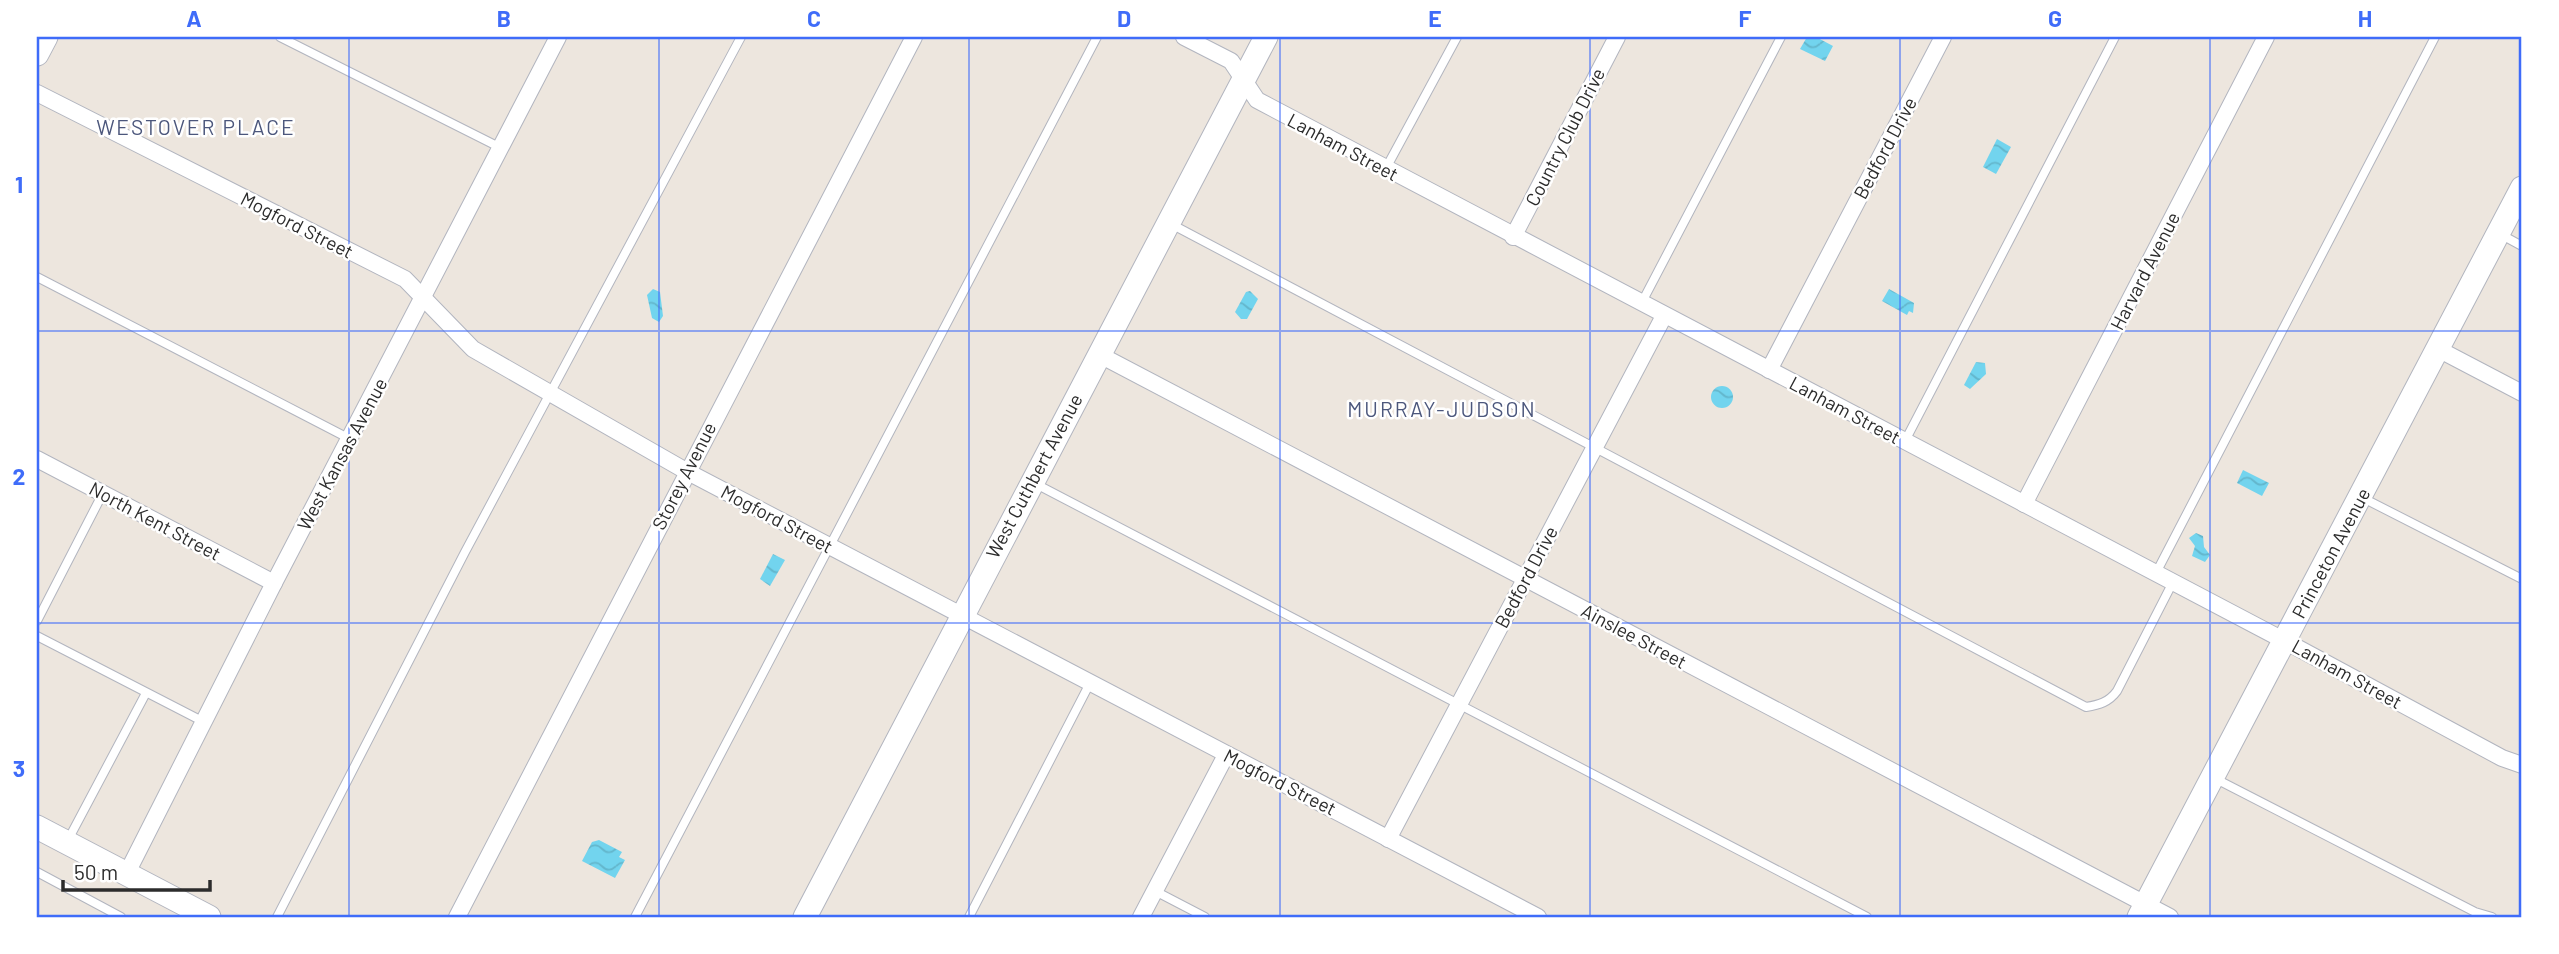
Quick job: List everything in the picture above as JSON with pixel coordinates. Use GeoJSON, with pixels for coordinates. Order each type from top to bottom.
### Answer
{"type":"FeatureCollection","features":[{"type":"Feature","properties":{"kind":"street"},"geometry":{"type":"LineString","coordinates":[[37,54],[46,37]]}},
{"type":"Feature","properties":{"kind":"street","name":"West Kansas Avenue"},"geometry":{"type":"LineString","coordinates":[[127,873],[274,583],[558,37]]}},
{"type":"Feature","properties":{"kind":"street","name":"Storey Avenue"},"geometry":{"type":"LineString","coordinates":[[457,917],[686,471],[914,37]]}},
{"type":"Feature","properties":{"kind":"street","name":"Lanham Street"},"geometry":{"type":"LineString","coordinates":[[1184,37],[1231,61],[1257,100],[1385,170],[2285,640],[2502,758],[2522,765]]}},
{"type":"Feature","properties":{"kind":"street","name":"West Cuthbert Avenue"},"geometry":{"type":"LineString","coordinates":[[805,917],[1266,37]]}},
{"type":"Feature","properties":{"kind":"street","name":"Country Club Drive"},"geometry":{"type":"LineString","coordinates":[[1513,237],[1618,37]]}},
{"type":"Feature","properties":{"kind":"street","name":"Bedford Drive"},"geometry":{"type":"LineString","coordinates":[[1769,370],[1943,37]]}},
{"type":"Feature","properties":{"kind":"street","name":"Harvard Avenue"},"geometry":{"type":"LineString","coordinates":[[2024,504],[2266,37]]}},
{"type":"Feature","properties":{"kind":"street","name":"Mogford Street"},"geometry":{"type":"LineString","coordinates":[[37,93],[405,279],[473,349],[686,471],[1538,917]]}},
{"type":"Feature","properties":{"kind":"street","name":"Princeton Avenue"},"geometry":{"type":"LineString","coordinates":[[2143,911],[2522,188]]}},
{"type":"Feature","properties":{"kind":"street","name":"Bedford Drive"},"geometry":{"type":"LineString","coordinates":[[1388,839],[1664,316]]}},
{"type":"Feature","properties":{"kind":"street"},"geometry":{"type":"LineString","coordinates":[[2438,349],[2522,393]]}},
{"type":"Feature","properties":{"kind":"street","name":"Ainslee Street"},"geometry":{"type":"LineString","coordinates":[[1098,354],[1525,579],[2143,911],[2170,917]]}},
{"type":"Feature","properties":{"kind":"street","name":"North Kent Street"},"geometry":{"type":"LineString","coordinates":[[38,463],[103,493],[274,583]]}},
{"type":"Feature","properties":{"kind":"street"},"geometry":{"type":"LineString","coordinates":[[1141,917],[1226,755]]}},
{"type":"Feature","properties":{"kind":"street"},"geometry":{"type":"LineString","coordinates":[[37,827],[127,873],[186,912],[209,917]]}},
{"type":"Feature","properties":{"kind":"lane"},"geometry":{"type":"LineString","coordinates":[[280,37],[501,148]]}},
{"type":"Feature","properties":{"kind":"lane"},"geometry":{"type":"LineString","coordinates":[[277,917],[465,552],[741,37]]}},
{"type":"Feature","properties":{"kind":"lane"},"geometry":{"type":"LineString","coordinates":[[635,917],[1097,37]]}},
{"type":"Feature","properties":{"kind":"lane"},"geometry":{"type":"LineString","coordinates":[[1385,170],[1457,37]]}},
{"type":"Feature","properties":{"kind":"lane"},"geometry":{"type":"LineString","coordinates":[[1640,304],[1781,37]]}},
{"type":"Feature","properties":{"kind":"lane"},"geometry":{"type":"LineString","coordinates":[[1904,441],[2115,37]]}},
{"type":"Feature","properties":{"kind":"lane"},"geometry":{"type":"LineString","coordinates":[[2156,573],[2435,37]]}},
{"type":"Feature","properties":{"kind":"lane"},"geometry":{"type":"LineString","coordinates":[[1168,222],[2086,707],[2099,705],[2118,691],[2173,582]]}},
{"type":"Feature","properties":{"kind":"lane"},"geometry":{"type":"LineString","coordinates":[[2499,233],[2522,246]]}},
{"type":"Feature","properties":{"kind":"lane"},"geometry":{"type":"LineString","coordinates":[[37,277],[350,439]]}},
{"type":"Feature","properties":{"kind":"lane"},"geometry":{"type":"LineString","coordinates":[[1031,482],[1867,917]]}},
{"type":"Feature","properties":{"kind":"lane"},"geometry":{"type":"LineString","coordinates":[[37,621],[103,493]]}},
{"type":"Feature","properties":{"kind":"lane"},"geometry":{"type":"LineString","coordinates":[[2360,497],[2522,579]]}},
{"type":"Feature","properties":{"kind":"lane"},"geometry":{"type":"LineString","coordinates":[[37,636],[204,722]]}},
{"type":"Feature","properties":{"kind":"lane"},"geometry":{"type":"LineString","coordinates":[[969,917],[1090,683]]}},
{"type":"Feature","properties":{"kind":"lane"},"geometry":{"type":"LineString","coordinates":[[67,842],[146,693]]}},
{"type":"Feature","properties":{"kind":"lane"},"geometry":{"type":"LineString","coordinates":[[2213,777],[2442,896],[2492,917]]}},
{"type":"Feature","properties":{"kind":"lane"},"geometry":{"type":"LineString","coordinates":[[37,872],[121,917]]}},
{"type":"Feature","properties":{"kind":"lane"},"geometry":{"type":"LineString","coordinates":[[1155,891],[1205,917]]}},
{"type":"Feature","properties":{"kind":"water"},"geometry":{"type":"Polygon","coordinates":[[[1807,37],[1816,37],[1833,46],[1825,61],[1800,49],[1807,37]]]}},
{"type":"Feature","properties":{"kind":"water"},"geometry":{"type":"Polygon","coordinates":[[[1997,139],[2011,147],[1996,174],[1983,167],[1997,139]]]}},
{"type":"Feature","properties":{"kind":"water"},"geometry":{"type":"Polygon","coordinates":[[[653,289],[660,292],[663,316],[659,322],[652,318],[647,295],[653,289]]]}},
{"type":"Feature","properties":{"kind":"water"},"geometry":{"type":"Polygon","coordinates":[[[1889,289],[1914,303],[1913,313],[1909,311],[1907,315],[1882,301],[1889,289]]]}},
{"type":"Feature","properties":{"kind":"water"},"geometry":{"type":"Polygon","coordinates":[[[1250,291],[1258,299],[1247,319],[1241,319],[1235,312],[1246,292],[1250,291]]]}},
{"type":"Feature","properties":{"kind":"water"},"geometry":{"type":"Polygon","coordinates":[[[1976,362],[1985,363],[1986,374],[1970,389],[1964,385],[1976,362]]]}},
{"type":"Feature","properties":{"kind":"water"},"geometry":{"type":"Polygon","coordinates":[[[1722,386],[1730,389],[1733,397],[1730,405],[1722,408],[1714,405],[1711,397],[1714,389],[1722,386]]]}},
{"type":"Feature","properties":{"kind":"water"},"geometry":{"type":"Polygon","coordinates":[[[2243,470],[2269,483],[2262,496],[2237,483],[2243,470]]]}},
{"type":"Feature","properties":{"kind":"water"},"geometry":{"type":"Polygon","coordinates":[[[2196,533],[2203,536],[2204,547],[2210,555],[2205,562],[2192,556],[2195,546],[2189,538],[2196,533]]]}},
{"type":"Feature","properties":{"kind":"water"},"geometry":{"type":"Polygon","coordinates":[[[773,554],[785,560],[770,586],[760,579],[773,554]]]}},
{"type":"Feature","properties":{"kind":"water"},"geometry":{"type":"Polygon","coordinates":[[[599,840],[622,852],[619,857],[625,860],[615,878],[582,861],[592,842],[599,840]]]}},
{"type":"Feature","properties":{"kind":"district","name":"WESTOVER PLACE"},"geometry":{"type":"Point","coordinates":[196,128]}},
{"type":"Feature","properties":{"kind":"district","name":"MURRAY-JUDSON"},"geometry":{"type":"Point","coordinates":[1442,410]}}]}
